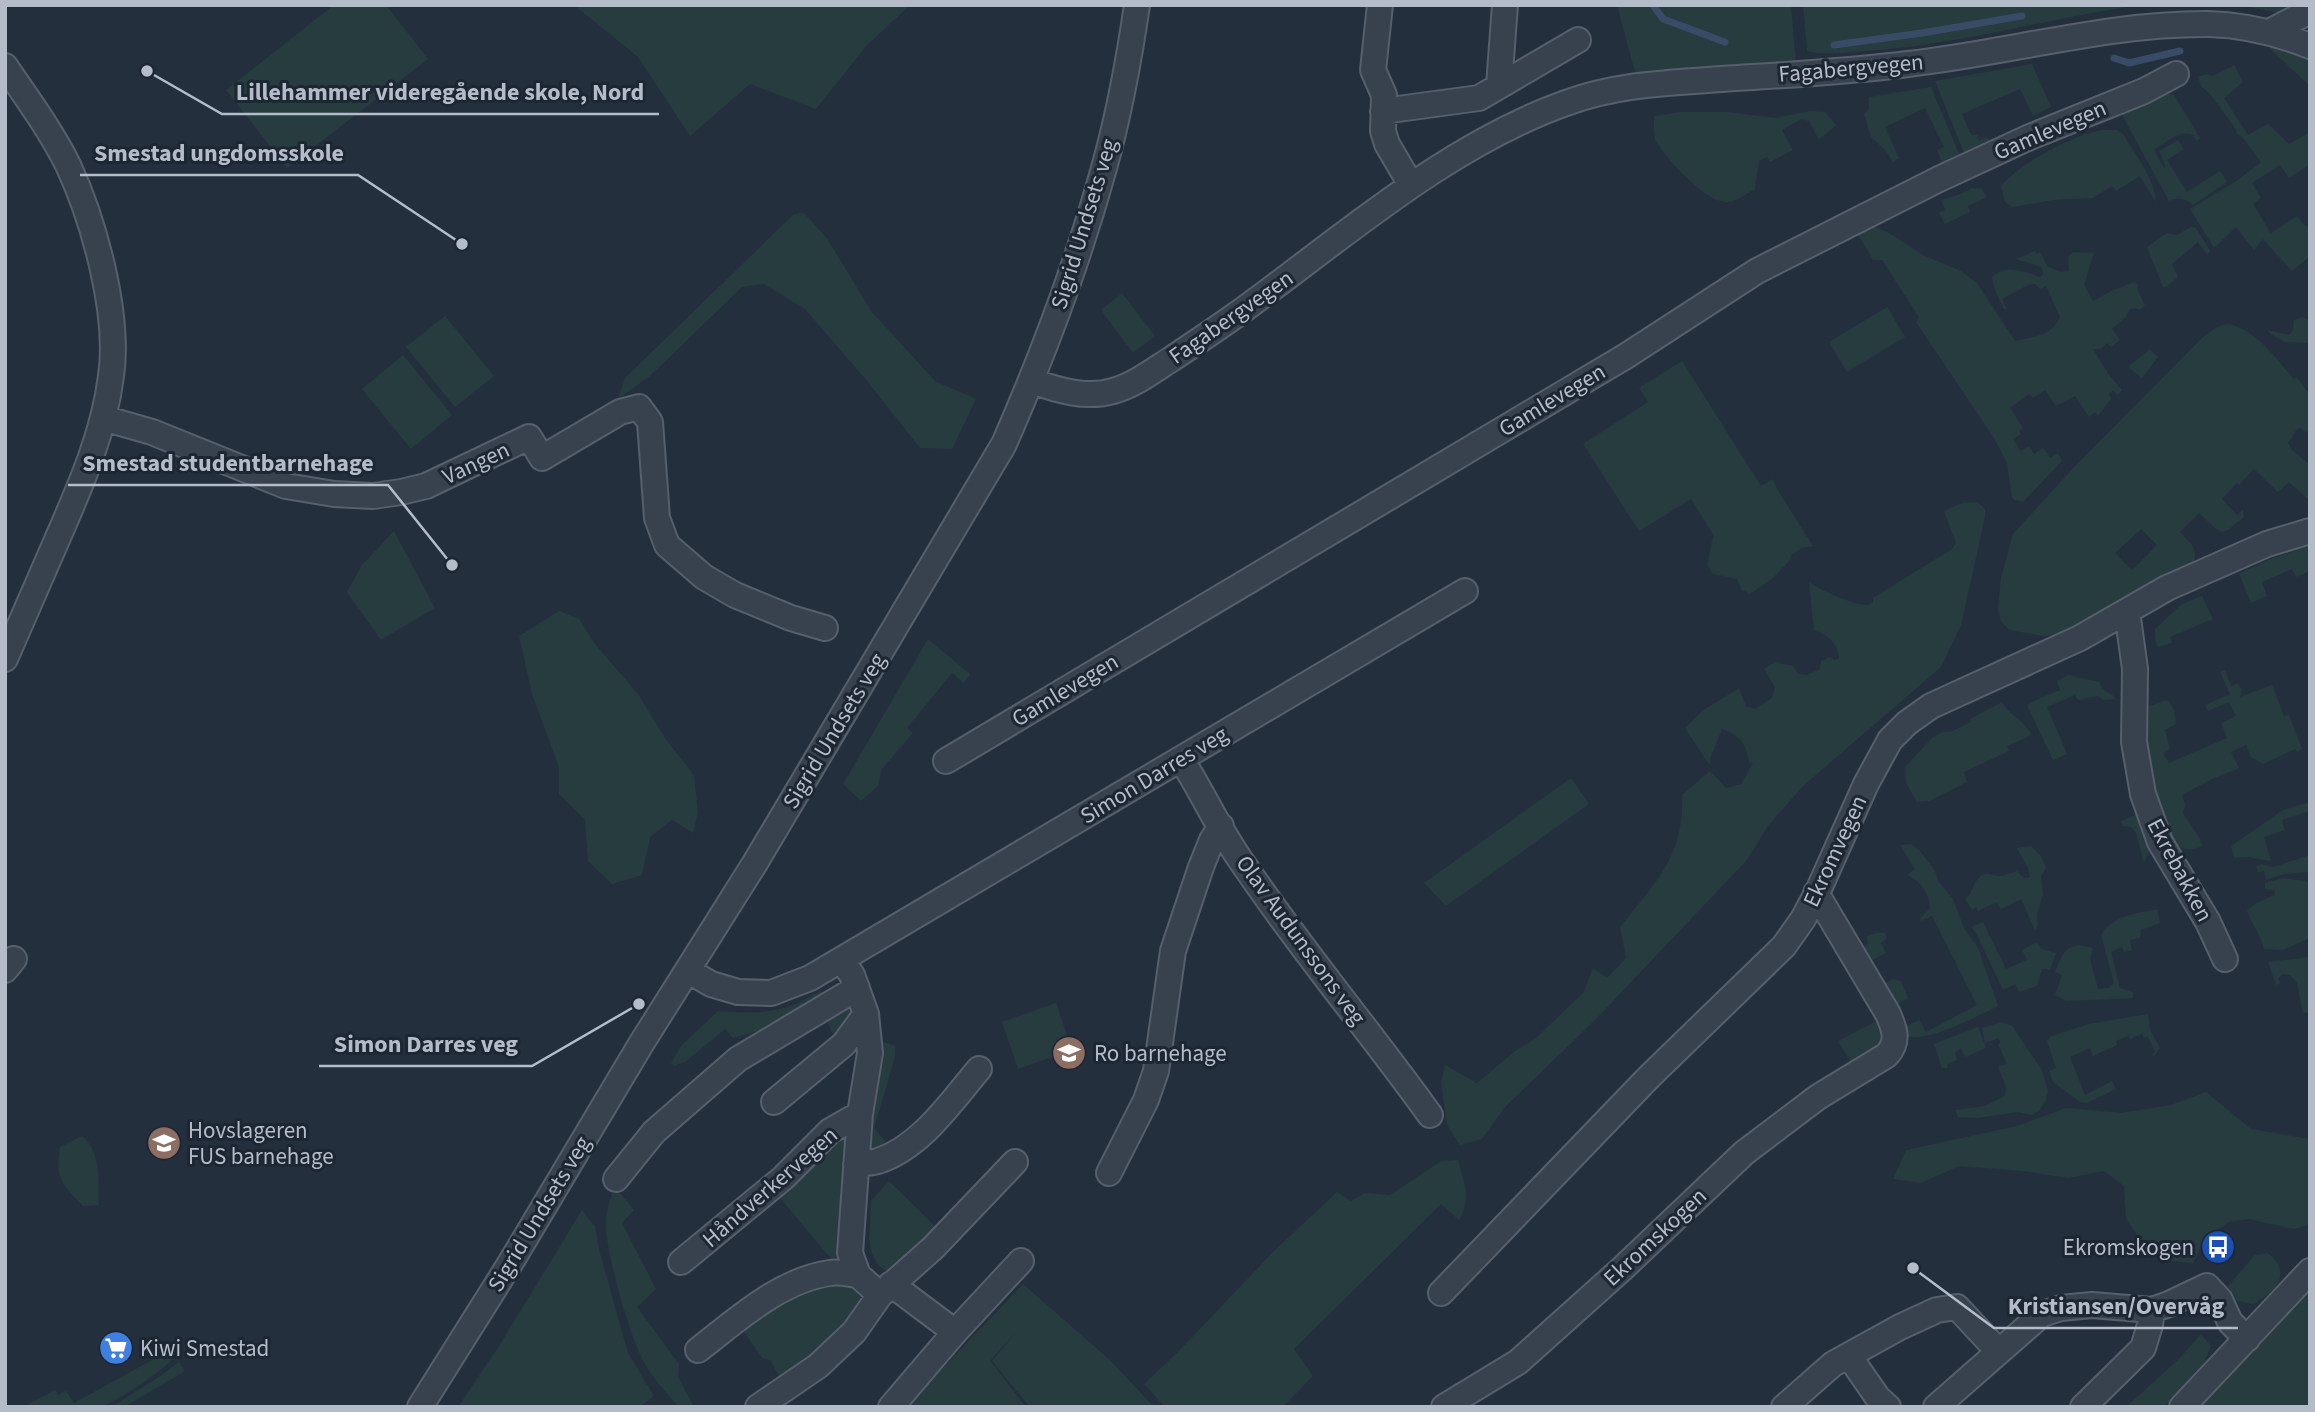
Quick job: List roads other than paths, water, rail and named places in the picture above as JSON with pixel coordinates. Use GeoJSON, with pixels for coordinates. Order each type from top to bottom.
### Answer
{"type":"FeatureCollection","features":[{"type":"Feature","properties":{"kind":"street","name":"Sigrid Undsets veg"},"geometry":{"type":"LineString","coordinates":[[421,1407],[517,1253],[641,1044],[689,971],[1004,444],[1032,381],[1075,264],[1105,166],[1137,5]]}},
{"type":"Feature","properties":{"kind":"street"},"geometry":{"type":"LineString","coordinates":[[1380,5],[1373,70],[1384,95],[1384,131],[1387,144],[1411,185]]}},
{"type":"Feature","properties":{"kind":"street"},"geometry":{"type":"LineString","coordinates":[[1499,86],[1505,5]]}},
{"type":"Feature","properties":{"kind":"street"},"geometry":{"type":"LineString","coordinates":[[2269,32],[2310,11]]}},
{"type":"Feature","properties":{"kind":"street","name":"Fagabergvegen"},"geometry":{"type":"LineString","coordinates":[[1032,381],[1069,393],[1109,393],[1127,386],[1220,327],[1411,185],[1471,148],[1510,127],[1566,103],[1627,86],[1912,64],[2147,27],[2225,24],[2269,32],[2310,46]]}},
{"type":"Feature","properties":{"kind":"street"},"geometry":{"type":"LineString","coordinates":[[1383,111],[1479,97],[1578,40]]}},
{"type":"Feature","properties":{"kind":"street"},"geometry":{"type":"LineString","coordinates":[[5,66],[66,163],[82,200],[105,278],[111,322],[112,374],[103,418],[79,490],[5,659]]}},
{"type":"Feature","properties":{"kind":"street","name":"Gamlevegen"},"geometry":{"type":"LineString","coordinates":[[946,761],[1626,356],[1757,271],[1939,178],[2030,137],[2144,91],[2176,74]]}},
{"type":"Feature","properties":{"kind":"street","name":"Vangen"},"geometry":{"type":"LineString","coordinates":[[103,418],[152,432],[286,486],[334,494],[373,496],[426,486],[529,437],[542,458],[620,412],[639,407],[650,422],[657,518],[667,545],[704,577],[735,595],[791,618],[825,628]]}},
{"type":"Feature","properties":{"kind":"street","name":"Ekromvegen"},"geometry":{"type":"LineString","coordinates":[[1441,1293],[1649,1077],[1784,946],[1803,919],[1866,783],[1890,740],[1906,723],[1931,706],[2080,638],[2179,582],[2267,544],[2310,531]]}},
{"type":"Feature","properties":{"kind":"street","name":"Simon Darres veg"},"geometry":{"type":"LineString","coordinates":[[689,971],[711,985],[738,992],[771,993],[810,978],[1465,591]]}},
{"type":"Feature","properties":{"kind":"street","name":"Ekrebakken"},"geometry":{"type":"LineString","coordinates":[[2127,611],[2135,669],[2134,742],[2143,794],[2160,842],[2208,922],[2225,959]]}},
{"type":"Feature","properties":{"kind":"street","name":"Olav Audunssons veg"},"geometry":{"type":"LineString","coordinates":[[1181,759],[1241,862],[1302,948],[1363,1023],[1430,1115]]}},
{"type":"Feature","properties":{"kind":"street"},"geometry":{"type":"LineString","coordinates":[[1109,1173],[1146,1100],[1156,1071],[1173,951],[1208,849],[1221,826]]}},
{"type":"Feature","properties":{"kind":"street","name":"Ekromskogen"},"geometry":{"type":"LineString","coordinates":[[1444,1407],[1518,1362],[1624,1267],[1744,1153],[1818,1097],[1887,1055],[1894,1047],[1895,1031],[1888,1014],[1816,893]]}},
{"type":"Feature","properties":{"kind":"street","name":"Håndverkervegen"},"geometry":{"type":"LineString","coordinates":[[841,960],[852,975],[866,1014],[870,1053],[860,1114],[850,1253],[858,1275]]}},
{"type":"Feature","properties":{"kind":"street"},"geometry":{"type":"LineString","coordinates":[[616,1179],[654,1132],[738,1059],[857,988]]}},
{"type":"Feature","properties":{"kind":"street"},"geometry":{"type":"LineString","coordinates":[[774,1102],[844,1044],[866,1014]]}},
{"type":"Feature","properties":{"kind":"street","name":"Håndverkervegen"},"geometry":{"type":"LineString","coordinates":[[856,1164],[877,1161],[904,1148],[930,1125],[979,1069]]}},
{"type":"Feature","properties":{"kind":"street","name":"Håndverkervegen"},"geometry":{"type":"LineString","coordinates":[[681,1262],[783,1178],[830,1131],[860,1114]]}},
{"type":"Feature","properties":{"kind":"street"},"geometry":{"type":"LineString","coordinates":[[758,1407],[818,1366],[854,1332],[886,1290],[933,1248],[1015,1162]]}},
{"type":"Feature","properties":{"kind":"street"},"geometry":{"type":"LineString","coordinates":[[891,1407],[1021,1261]]}},
{"type":"Feature","properties":{"kind":"street"},"geometry":{"type":"LineString","coordinates":[[2182,1407],[2310,1271]]}},
{"type":"Feature","properties":{"kind":"street"},"geometry":{"type":"LineString","coordinates":[[698,1350],[759,1304],[799,1282],[832,1272],[858,1275],[955,1332]]}},
{"type":"Feature","properties":{"kind":"street"},"geometry":{"type":"LineString","coordinates":[[1936,1407],[2042,1314],[2061,1308],[2092,1305],[2152,1310],[2207,1286],[2220,1300],[2230,1322],[2247,1339]]}},
{"type":"Feature","properties":{"kind":"street"},"geometry":{"type":"LineString","coordinates":[[1784,1407],[1833,1364],[1937,1310],[1957,1307],[1998,1351]]}},
{"type":"Feature","properties":{"kind":"street"},"geometry":{"type":"LineString","coordinates":[[2083,1407],[2143,1348],[2152,1310]]}},
{"type":"Feature","properties":{"kind":"street"},"geometry":{"type":"LineString","coordinates":[[1849,1356],[1878,1398],[1888,1407]]}},
{"type":"Feature","properties":{"kind":"waterway"},"geometry":{"type":"LineString","coordinates":[[1653,5],[1663,19],[1725,42]]}},
{"type":"Feature","properties":{"kind":"waterway"},"geometry":{"type":"LineString","coordinates":[[1834,45],[2022,16]]}},
{"type":"Feature","properties":{"kind":"waterway"},"geometry":{"type":"LineString","coordinates":[[2114,58],[2129,63],[2180,51]]}},
{"type":"Feature","properties":{"kind":"place","name":"Lillehammer videregående skole, Nord"},"geometry":{"type":"Point","coordinates":[147,71]}},
{"type":"Feature","properties":{"kind":"place","name":"Smestad ungdomsskole"},"geometry":{"type":"Point","coordinates":[462,244]}},
{"type":"Feature","properties":{"kind":"place","name":"Smestad studentbarnehage"},"geometry":{"type":"Point","coordinates":[452,565]}},
{"type":"Feature","properties":{"kind":"place","name":"Simon Darres veg"},"geometry":{"type":"Point","coordinates":[639,1004]}},
{"type":"Feature","properties":{"kind":"place","name":"Ro barnehage"},"geometry":{"type":"Point","coordinates":[1069,1053]}},
{"type":"Feature","properties":{"kind":"place","name":"Hovslageren FUS barnehage"},"geometry":{"type":"Point","coordinates":[164,1143]}},
{"type":"Feature","properties":{"kind":"place","name":"Ekromskogen"},"geometry":{"type":"Point","coordinates":[2218,1247]}},
{"type":"Feature","properties":{"kind":"place","name":"Kristiansen/Overvåg"},"geometry":{"type":"Point","coordinates":[1913,1268]}},
{"type":"Feature","properties":{"kind":"place","name":"Kiwi Smestad"},"geometry":{"type":"Point","coordinates":[116,1348]}}]}
